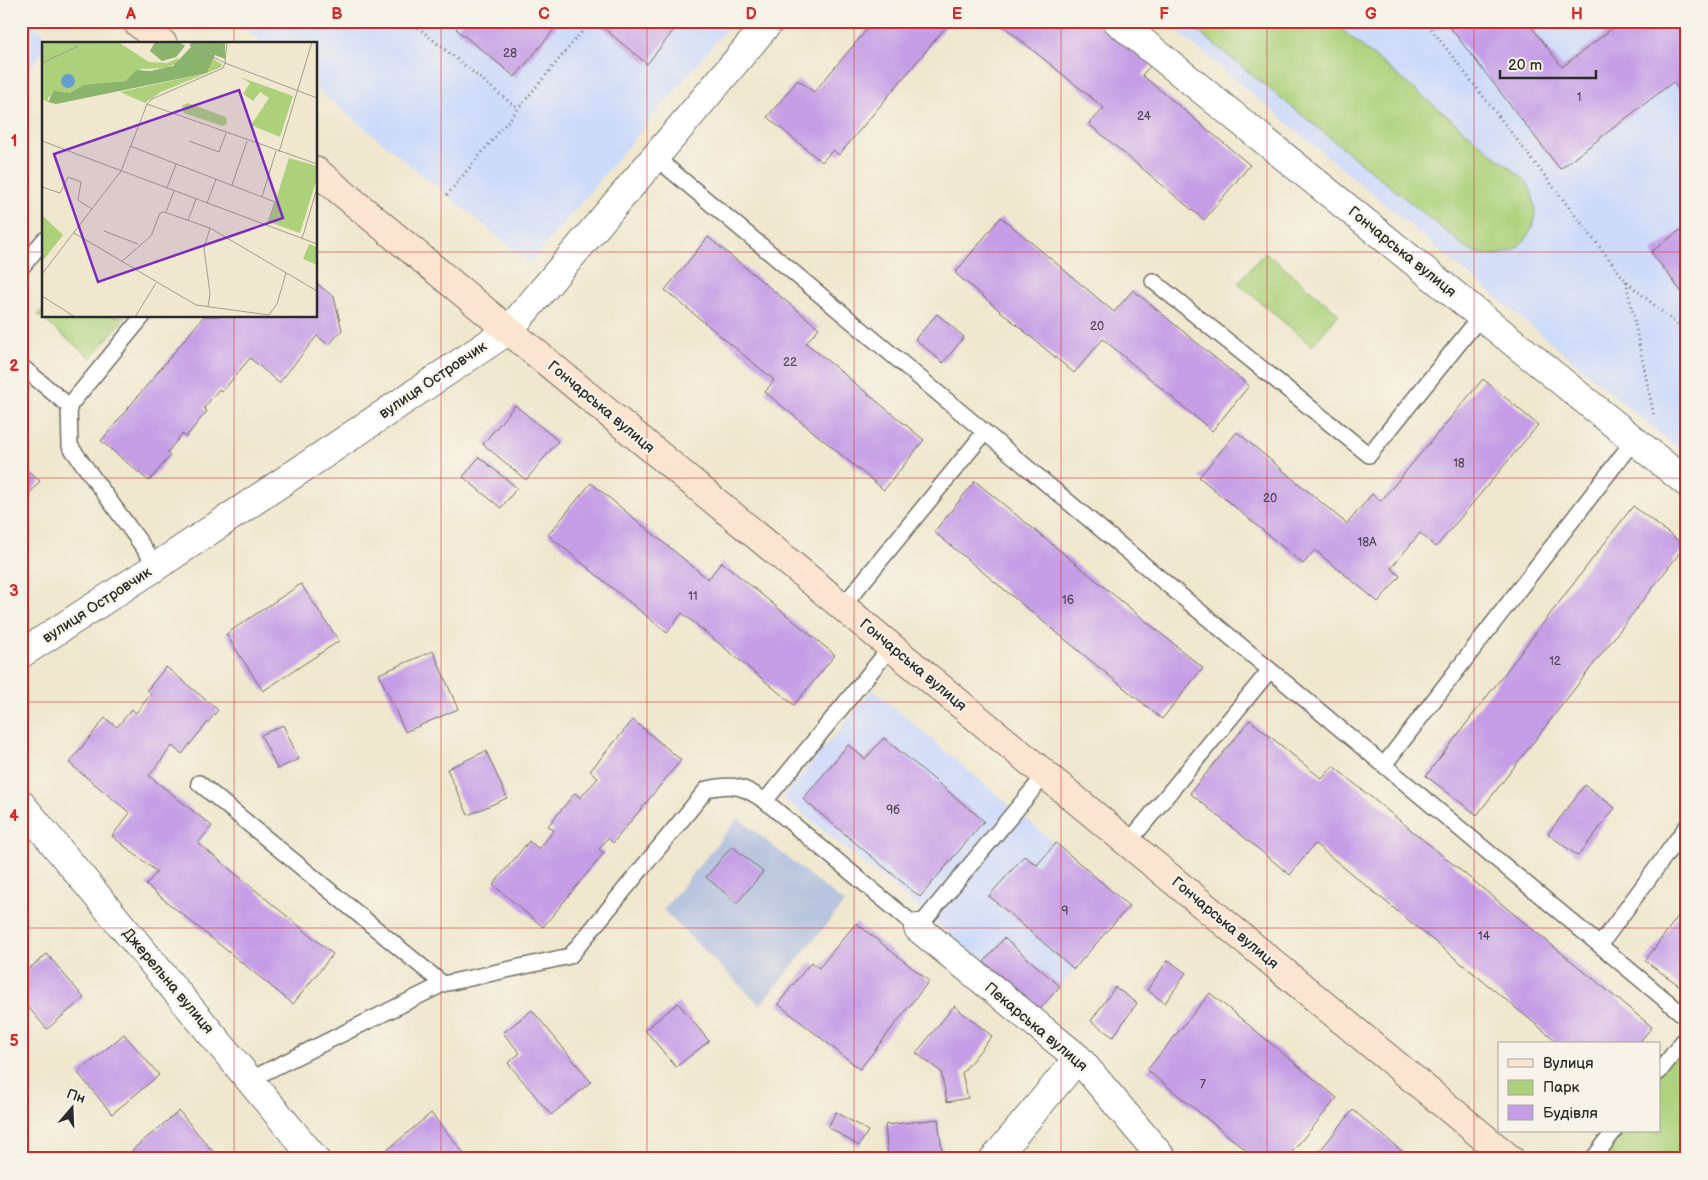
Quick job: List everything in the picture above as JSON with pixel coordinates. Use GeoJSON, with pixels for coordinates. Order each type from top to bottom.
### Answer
{"type":"FeatureCollection","features":[{"type":"Feature","properties":{"kind":"main road"},"geometry":{"type":"LineString","coordinates":[[136,21],[161,42]]}},
{"type":"Feature","properties":{"kind":"main road","name":"Гончарська вулиця"},"geometry":{"type":"LineString","coordinates":[[318,173],[1510,1159]]}},
{"type":"Feature","properties":{"kind":"street","name":"вулиця Островчик"},"geometry":{"type":"LineString","coordinates":[[21,654],[157,566],[509,330],[770,21]]}},
{"type":"Feature","properties":{"kind":"street","name":"Гончарська вулиця"},"geometry":{"type":"LineString","coordinates":[[1117,21],[1687,483]]}},
{"type":"Feature","properties":{"kind":"street","name":"Джерельна вулиця"},"geometry":{"type":"LineString","coordinates":[[21,804],[315,1159]]}},
{"type":"Feature","properties":{"kind":"street","name":"Пекарська вулиця"},"geometry":{"type":"LineString","coordinates":[[918,928],[1078,1058],[1162,1159]]}},
{"type":"Feature","properties":{"kind":"street"},"geometry":{"type":"LineString","coordinates":[[994,1159],[1078,1058]]}},
{"type":"Feature","properties":{"kind":"lane"},"geometry":{"type":"LineString","coordinates":[[655,157],[1687,1018]]}},
{"type":"Feature","properties":{"kind":"lane"},"geometry":{"type":"LineString","coordinates":[[21,268],[42,242]]}},
{"type":"Feature","properties":{"kind":"lane"},"geometry":{"type":"LineString","coordinates":[[1153,281],[1369,455],[1481,316]]}},
{"type":"Feature","properties":{"kind":"lane"},"geometry":{"type":"LineString","coordinates":[[141,318],[69,406],[70,446],[157,566]]}},
{"type":"Feature","properties":{"kind":"lane"},"geometry":{"type":"LineString","coordinates":[[21,366],[69,406]]}},
{"type":"Feature","properties":{"kind":"lane"},"geometry":{"type":"LineString","coordinates":[[843,606],[986,432]]}},
{"type":"Feature","properties":{"kind":"lane"},"geometry":{"type":"LineString","coordinates":[[1384,765],[1634,440]]}},
{"type":"Feature","properties":{"kind":"lane"},"geometry":{"type":"LineString","coordinates":[[765,801],[891,647]]}},
{"type":"Feature","properties":{"kind":"lane"},"geometry":{"type":"LineString","coordinates":[[1128,843],[1270,670]]}},
{"type":"Feature","properties":{"kind":"lane"},"geometry":{"type":"LineString","coordinates":[[249,1080],[443,984],[570,956],[707,789],[724,785],[740,786],[765,801],[918,928],[1046,775]]}},
{"type":"Feature","properties":{"kind":"lane"},"geometry":{"type":"LineString","coordinates":[[199,783],[443,984]]}},
{"type":"Feature","properties":{"kind":"lane"},"geometry":{"type":"LineString","coordinates":[[1600,945],[1687,826]]}},
{"type":"Feature","properties":{"kind":"lane"},"geometry":{"type":"LineString","coordinates":[[1660,1071],[1687,1036]]}},
{"type":"Feature","properties":{"kind":"lane"},"geometry":{"type":"LineString","coordinates":[[1593,1159],[1613,1132]]}},
{"type":"Feature","properties":{"kind":"path"},"geometry":{"type":"LineString","coordinates":[[410,21],[518,109]]}},
{"type":"Feature","properties":{"kind":"path"},"geometry":{"type":"LineString","coordinates":[[1425,21],[1626,281],[1687,333]]}},
{"type":"Feature","properties":{"kind":"path"},"geometry":{"type":"LineString","coordinates":[[447,195],[584,29]]}},
{"type":"Feature","properties":{"kind":"path"},"geometry":{"type":"LineString","coordinates":[[1626,281],[1656,422]]}},
{"type":"Feature","properties":{"kind":"shaded area"},"geometry":{"type":"Polygon","coordinates":[[[21,21],[28,21],[52,41],[42,42],[42,52],[21,78],[21,21]]]}},
{"type":"Feature","properties":{"kind":"shaded area"},"geometry":{"type":"Polygon","coordinates":[[[235,21],[733,21],[530,263],[318,90],[318,42],[261,42],[235,21]]]}},
{"type":"Feature","properties":{"kind":"shaded area"},"geometry":{"type":"Polygon","coordinates":[[[1165,21],[1687,21],[1687,455],[1658,432],[1165,21]]]}},
{"type":"Feature","properties":{"kind":"shaded area"},"geometry":{"type":"Polygon","coordinates":[[[873,690],[1129,906],[1060,986],[984,962],[783,797],[873,690]]]}},
{"type":"Feature","properties":{"kind":"shaded area"},"geometry":{"type":"Polygon","coordinates":[[[738,818],[844,903],[760,1005],[663,910],[738,818]]]}},
{"type":"Feature","properties":{"kind":"green space"},"geometry":{"type":"Polygon","coordinates":[[[1190,21],[1331,21],[1526,181],[1533,197],[1535,213],[1532,227],[1525,240],[1515,249],[1502,254],[1486,255],[1469,250],[1198,31],[1190,21]]]}},
{"type":"Feature","properties":{"kind":"green space"},"geometry":{"type":"Polygon","coordinates":[[[1265,252],[1339,314],[1312,346],[1238,283],[1265,252]]]}},
{"type":"Feature","properties":{"kind":"green space"},"geometry":{"type":"Polygon","coordinates":[[[42,310],[42,318],[124,318],[91,358],[38,315],[42,310]]]}},
{"type":"Feature","properties":{"kind":"green space"},"geometry":{"type":"Polygon","coordinates":[[[1687,1036],[1687,1159],[1593,1159],[1613,1132],[1660,1132],[1660,1071],[1687,1036]]]}},
{"type":"Feature","properties":{"kind":"building"},"geometry":{"type":"Polygon","coordinates":[[[463,21],[561,21],[515,77],[456,29],[463,21]]]}},
{"type":"Feature","properties":{"kind":"building"},"geometry":{"type":"Polygon","coordinates":[[[595,21],[681,21],[647,64],[595,21]]]}},
{"type":"Feature","properties":{"kind":"building"},"geometry":{"type":"Polygon","coordinates":[[[874,21],[951,21],[839,155],[833,150],[822,162],[767,117],[798,80],[814,92],[874,21]]]}},
{"type":"Feature","properties":{"kind":"building"},"geometry":{"type":"Polygon","coordinates":[[[997,21],[1102,21],[1153,63],[1142,75],[1250,165],[1204,220],[1089,124],[1104,108],[997,21]]]}},
{"type":"Feature","properties":{"kind":"building"},"geometry":{"type":"Polygon","coordinates":[[[1445,21],[1527,21],[1562,67],[1622,21],[1687,21],[1687,100],[1673,82],[1560,169],[1445,21]]]}},
{"type":"Feature","properties":{"kind":"building"},"geometry":{"type":"Polygon","coordinates":[[[1001,217],[1114,312],[1133,290],[1249,386],[1212,431],[1103,339],[1074,373],[955,273],[1001,217]]]}},
{"type":"Feature","properties":{"kind":"building"},"geometry":{"type":"Polygon","coordinates":[[[1687,225],[1687,299],[1651,252],[1687,225]]]}},
{"type":"Feature","properties":{"kind":"building"},"geometry":{"type":"Polygon","coordinates":[[[708,237],[819,328],[806,343],[924,440],[884,490],[765,392],[774,380],[665,290],[708,237]]]}},
{"type":"Feature","properties":{"kind":"building"},"geometry":{"type":"Polygon","coordinates":[[[318,285],[334,297],[342,330],[329,345],[317,336],[279,383],[250,358],[222,392],[219,389],[204,408],[207,411],[186,437],[182,434],[167,453],[170,456],[149,481],[101,441],[202,318],[318,318],[318,285]]]}},
{"type":"Feature","properties":{"kind":"building"},"geometry":{"type":"Polygon","coordinates":[[[937,314],[964,337],[943,363],[915,339],[937,314]]]}},
{"type":"Feature","properties":{"kind":"building"},"geometry":{"type":"Polygon","coordinates":[[[1483,379],[1538,425],[1436,547],[1420,533],[1391,568],[1400,576],[1378,602],[1315,550],[1303,564],[1199,477],[1237,432],[1347,524],[1372,494],[1381,501],[1483,379]]]}},
{"type":"Feature","properties":{"kind":"building"},"geometry":{"type":"Polygon","coordinates":[[[515,405],[558,441],[526,480],[483,444],[515,405]]]}},
{"type":"Feature","properties":{"kind":"building"},"geometry":{"type":"Polygon","coordinates":[[[479,457],[517,488],[501,508],[463,477],[479,457]]]}},
{"type":"Feature","properties":{"kind":"building"},"geometry":{"type":"Polygon","coordinates":[[[21,465],[40,481],[21,504],[21,465]]]}},
{"type":"Feature","properties":{"kind":"building"},"geometry":{"type":"Polygon","coordinates":[[[975,481],[1203,668],[1162,719],[934,532],[975,481]]]}},
{"type":"Feature","properties":{"kind":"building"},"geometry":{"type":"Polygon","coordinates":[[[591,483],[708,579],[722,562],[835,655],[794,705],[682,613],[667,633],[548,535],[591,483]]]}},
{"type":"Feature","properties":{"kind":"building"},"geometry":{"type":"Polygon","coordinates":[[[1633,506],[1685,546],[1477,815],[1426,776],[1633,506]]]}},
{"type":"Feature","properties":{"kind":"building"},"geometry":{"type":"Polygon","coordinates":[[[301,584],[339,641],[263,691],[226,634],[301,584]]]}},
{"type":"Feature","properties":{"kind":"building"},"geometry":{"type":"Polygon","coordinates":[[[433,651],[458,709],[405,732],[379,674],[433,651]]]}},
{"type":"Feature","properties":{"kind":"building"},"geometry":{"type":"Polygon","coordinates":[[[166,667],[218,710],[182,754],[172,746],[149,776],[212,826],[198,843],[333,954],[293,1004],[146,885],[157,872],[112,836],[130,813],[69,763],[105,718],[117,727],[132,709],[136,713],[151,694],[147,690],[166,667]]]}},
{"type":"Feature","properties":{"kind":"building"},"geometry":{"type":"Polygon","coordinates":[[[633,720],[681,760],[613,843],[608,838],[599,849],[604,853],[543,927],[493,885],[529,841],[539,849],[554,830],[548,826],[575,793],[580,798],[598,778],[590,771],[633,720]]]}},
{"type":"Feature","properties":{"kind":"building"},"geometry":{"type":"Polygon","coordinates":[[[1250,720],[1322,779],[1333,766],[1652,1027],[1640,1042],[1558,1042],[1315,844],[1290,875],[1190,793],[1250,720]]]}},
{"type":"Feature","properties":{"kind":"building"},"geometry":{"type":"Polygon","coordinates":[[[283,725],[299,759],[277,769],[261,735],[283,725]]]}},
{"type":"Feature","properties":{"kind":"building"},"geometry":{"type":"Polygon","coordinates":[[[884,738],[984,821],[920,897],[803,799],[848,745],[865,759],[884,738]]]}},
{"type":"Feature","properties":{"kind":"building"},"geometry":{"type":"Polygon","coordinates":[[[486,751],[507,798],[468,815],[447,769],[486,751]]]}},
{"type":"Feature","properties":{"kind":"building"},"geometry":{"type":"Polygon","coordinates":[[[1585,785],[1615,808],[1578,856],[1548,834],[1585,785]]]}},
{"type":"Feature","properties":{"kind":"building"},"geometry":{"type":"Polygon","coordinates":[[[1056,843],[1129,906],[1074,969],[989,896],[1024,856],[1037,865],[1056,843]]]}},
{"type":"Feature","properties":{"kind":"building"},"geometry":{"type":"Polygon","coordinates":[[[732,846],[763,872],[737,903],[706,877],[732,846]]]}},
{"type":"Feature","properties":{"kind":"building"},"geometry":{"type":"Polygon","coordinates":[[[1687,904],[1687,991],[1645,961],[1687,904]]]}},
{"type":"Feature","properties":{"kind":"building"},"geometry":{"type":"Polygon","coordinates":[[[856,923],[929,981],[860,1069],[778,1004],[811,962],[819,968],[856,923]]]}},
{"type":"Feature","properties":{"kind":"building"},"geometry":{"type":"Polygon","coordinates":[[[1004,938],[1060,986],[1040,1009],[984,962],[1004,938]]]}},
{"type":"Feature","properties":{"kind":"building"},"geometry":{"type":"Polygon","coordinates":[[[47,954],[84,998],[47,1029],[21,999],[21,975],[47,954]]]}},
{"type":"Feature","properties":{"kind":"building"},"geometry":{"type":"Polygon","coordinates":[[[1168,960],[1186,973],[1165,1003],[1147,990],[1168,960]]]}},
{"type":"Feature","properties":{"kind":"building"},"geometry":{"type":"Polygon","coordinates":[[[1115,987],[1137,1003],[1113,1037],[1091,1021],[1115,987]]]}},
{"type":"Feature","properties":{"kind":"building"},"geometry":{"type":"Polygon","coordinates":[[[1210,993],[1337,1098],[1286,1159],[1257,1159],[1147,1070],[1210,993]]]}},
{"type":"Feature","properties":{"kind":"building"},"geometry":{"type":"Polygon","coordinates":[[[678,1003],[709,1041],[676,1067],[645,1030],[678,1003]]]}},
{"type":"Feature","properties":{"kind":"building"},"geometry":{"type":"Polygon","coordinates":[[[954,1006],[992,1036],[962,1073],[968,1098],[947,1102],[941,1072],[916,1053],[954,1006]]]}},
{"type":"Feature","properties":{"kind":"building"},"geometry":{"type":"Polygon","coordinates":[[[532,1010],[591,1082],[551,1115],[508,1063],[520,1053],[503,1033],[532,1010]]]}},
{"type":"Feature","properties":{"kind":"building"},"geometry":{"type":"Polygon","coordinates":[[[124,1034],[159,1075],[112,1114],[78,1073],[124,1034]]]}},
{"type":"Feature","properties":{"kind":"building"},"geometry":{"type":"Polygon","coordinates":[[[1353,1110],[1411,1159],[1313,1159],[1353,1110]]]}},
{"type":"Feature","properties":{"kind":"building"},"geometry":{"type":"Polygon","coordinates":[[[179,1111],[214,1153],[206,1159],[139,1159],[132,1150],[179,1111]]]}},
{"type":"Feature","properties":{"kind":"building"},"geometry":{"type":"Polygon","coordinates":[[[836,1112],[868,1131],[859,1146],[828,1127],[836,1112]]]}},
{"type":"Feature","properties":{"kind":"building"},"geometry":{"type":"Polygon","coordinates":[[[431,1113],[468,1158],[390,1159],[385,1152],[431,1113]]]}},
{"type":"Feature","properties":{"kind":"building"},"geometry":{"type":"Polygon","coordinates":[[[938,1119],[943,1159],[888,1159],[885,1125],[938,1119]]]}}]}
